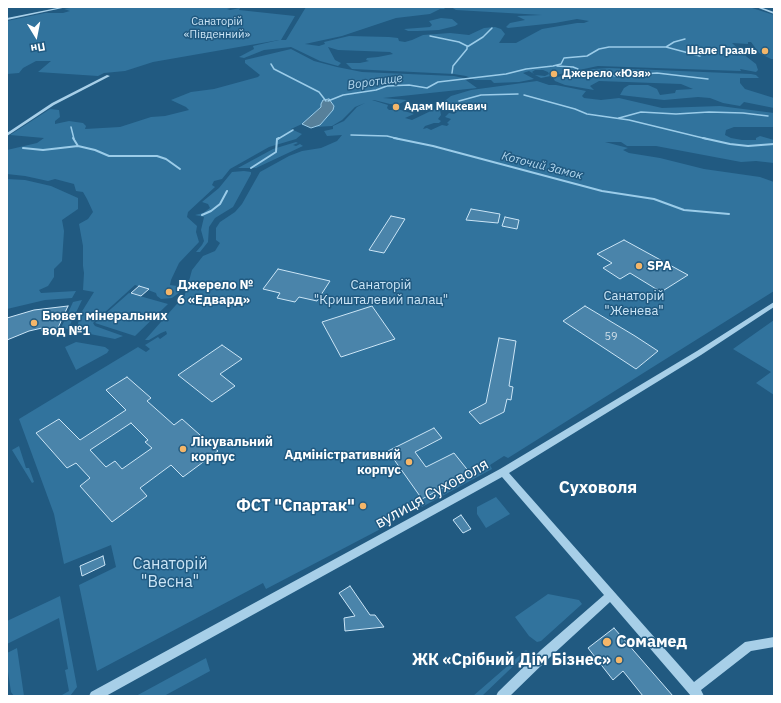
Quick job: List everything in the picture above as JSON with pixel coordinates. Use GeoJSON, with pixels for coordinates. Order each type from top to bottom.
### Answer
{"type":"FeatureCollection","features":[{"type":"Feature","properties":{"kind":"street"},"geometry":{"type":"LineString","coordinates":[[7,19],[66,7]]}},
{"type":"Feature","properties":{"kind":"street"},"geometry":{"type":"LineString","coordinates":[[757,7],[774,12]]}},
{"type":"Feature","properties":{"kind":"street"},"geometry":{"type":"LineString","coordinates":[[7,135],[53,104],[108,76]]}},
{"type":"Feature","properties":{"kind":"street","name":"вулиця Суховоля"},"geometry":{"type":"LineString","coordinates":[[95,696],[503,472],[699,353],[774,304]]}},
{"type":"Feature","properties":{"kind":"street"},"geometry":{"type":"LineString","coordinates":[[503,472],[696,693],[749,646],[774,642]]}},
{"type":"Feature","properties":{"kind":"street"},"geometry":{"type":"LineString","coordinates":[[502,696],[545,654],[611,595]]}},
{"type":"Feature","properties":{"kind":"green space","name":"Санаторій «Південний»"},"geometry":{"type":"Polygon","coordinates":[[[76,7],[234,7],[227,9],[230,10],[240,8],[239,10],[295,16],[281,40],[286,40],[306,7],[443,7],[445,9],[440,9],[430,14],[396,18],[342,36],[305,44],[319,46],[325,44],[324,42],[349,36],[389,37],[398,38],[399,41],[405,42],[423,35],[450,33],[469,35],[484,28],[495,27],[501,29],[505,34],[499,43],[516,43],[542,29],[589,21],[577,19],[508,28],[506,27],[510,23],[525,20],[517,16],[542,15],[456,10],[451,7],[749,7],[774,15],[774,59],[759,53],[751,42],[748,42],[748,44],[732,43],[756,64],[758,70],[756,72],[740,69],[741,71],[598,66],[541,78],[535,75],[545,76],[549,74],[548,72],[543,70],[535,70],[532,72],[534,74],[529,71],[523,73],[534,79],[519,82],[494,83],[491,80],[475,80],[466,76],[454,74],[352,69],[346,63],[360,63],[369,61],[366,60],[367,58],[393,54],[390,52],[338,50],[328,47],[335,60],[341,63],[338,66],[320,61],[291,47],[264,50],[244,58],[239,57],[254,49],[253,46],[279,40],[153,62],[125,71],[104,73],[98,76],[38,72],[51,61],[36,61],[23,68],[19,73],[7,74],[7,21],[45,13],[63,13],[70,11],[64,9],[76,7]]]}},
{"type":"Feature","properties":{"kind":"green space"},"geometry":{"type":"Polygon","coordinates":[[[441,18],[452,19],[458,24],[439,30],[408,31],[404,29],[430,27],[432,25],[429,21],[441,18]]]}},
{"type":"Feature","properties":{"kind":"green space"},"geometry":{"type":"Polygon","coordinates":[[[291,49],[314,61],[337,67],[362,72],[454,76],[463,78],[477,88],[383,98],[407,100],[399,104],[390,104],[372,100],[388,105],[387,108],[389,110],[401,110],[414,114],[405,118],[412,120],[435,109],[440,110],[441,115],[438,119],[441,121],[439,123],[425,126],[423,129],[427,128],[431,130],[442,125],[447,126],[449,124],[447,123],[451,119],[445,117],[449,113],[454,114],[457,112],[437,107],[451,96],[471,90],[537,81],[549,85],[586,91],[582,96],[584,98],[601,100],[619,98],[662,108],[720,106],[774,113],[774,127],[734,127],[726,130],[725,135],[742,140],[756,140],[756,138],[760,136],[774,140],[774,163],[756,161],[741,162],[656,146],[627,146],[621,142],[605,142],[628,148],[623,150],[629,153],[660,158],[704,169],[760,177],[774,182],[774,291],[508,458],[504,456],[490,465],[492,469],[422,507],[418,501],[388,516],[392,523],[266,589],[263,583],[97,671],[79,585],[116,567],[111,545],[64,564],[54,514],[19,419],[138,347],[146,352],[150,349],[145,345],[158,337],[160,339],[167,334],[166,331],[149,340],[145,340],[183,297],[186,292],[192,270],[203,256],[215,251],[220,243],[216,240],[216,228],[220,222],[235,212],[242,204],[260,172],[289,156],[302,151],[321,148],[337,141],[342,135],[327,136],[324,131],[333,129],[333,126],[344,121],[357,107],[365,103],[355,107],[342,120],[332,126],[315,127],[320,125],[333,110],[334,106],[329,99],[302,124],[291,129],[302,134],[296,139],[269,147],[230,169],[222,179],[214,181],[212,185],[215,187],[188,212],[187,217],[197,226],[196,232],[199,242],[179,263],[171,280],[170,285],[177,286],[180,292],[172,298],[161,299],[156,293],[135,285],[93,323],[95,326],[123,336],[115,339],[80,332],[77,327],[81,313],[94,292],[83,290],[83,246],[79,224],[88,219],[93,212],[87,199],[83,192],[76,191],[74,184],[55,179],[48,181],[7,174],[7,150],[37,143],[44,138],[10,135],[50,109],[59,110],[60,117],[55,121],[55,124],[69,121],[83,123],[86,126],[85,129],[120,127],[151,117],[165,116],[189,110],[171,100],[191,92],[214,89],[258,77],[260,75],[245,63],[245,60],[291,49]]]}},
{"type":"Feature","properties":{"kind":"green space"},"geometry":{"type":"Polygon","coordinates":[[[609,68],[756,75],[759,78],[740,78],[740,83],[745,89],[774,98],[774,108],[744,102],[740,106],[723,103],[710,98],[698,97],[664,100],[620,95],[624,88],[629,85],[648,85],[657,89],[660,95],[675,93],[676,90],[693,89],[681,84],[599,81],[590,86],[594,90],[565,85],[555,81],[553,78],[593,69],[609,68]]]}},
{"type":"Feature","properties":{"kind":"green space"},"geometry":{"type":"Polygon","coordinates":[[[296,142],[298,143],[293,145],[296,146],[300,144],[303,146],[256,168],[238,168],[273,149],[296,142]]]}},
{"type":"Feature","properties":{"kind":"green space"},"geometry":{"type":"Polygon","coordinates":[[[232,172],[251,172],[251,174],[233,207],[215,218],[209,227],[208,242],[200,252],[196,252],[204,241],[201,230],[204,217],[195,215],[203,213],[210,208],[208,204],[202,202],[219,188],[232,172]]]}},
{"type":"Feature","properties":{"kind":"green space"},"geometry":{"type":"Polygon","coordinates":[[[7,179],[25,180],[51,186],[78,198],[78,209],[62,220],[64,231],[62,261],[54,269],[54,277],[48,286],[39,290],[41,293],[76,291],[72,298],[45,300],[7,309],[7,179]]]}},
{"type":"Feature","properties":{"kind":"green space"},"geometry":{"type":"Polygon","coordinates":[[[129,293],[168,304],[135,336],[95,323],[129,293]]]}},
{"type":"Feature","properties":{"kind":"green space"},"geometry":{"type":"Polygon","coordinates":[[[82,300],[68,329],[61,328],[73,302],[82,300]]]}},
{"type":"Feature","properties":{"kind":"green space"},"geometry":{"type":"Polygon","coordinates":[[[774,320],[774,395],[756,383],[771,372],[733,349],[774,320]]]}},
{"type":"Feature","properties":{"kind":"green space"},"geometry":{"type":"Polygon","coordinates":[[[76,342],[105,347],[109,350],[107,353],[76,370],[65,347],[76,342]]]}},
{"type":"Feature","properties":{"kind":"green space"},"geometry":{"type":"Polygon","coordinates":[[[19,446],[26,468],[29,468],[34,482],[32,483],[12,450],[19,446]]]}},
{"type":"Feature","properties":{"kind":"green space"},"geometry":{"type":"Polygon","coordinates":[[[496,497],[510,514],[486,528],[477,514],[477,507],[496,497]]]}},
{"type":"Feature","properties":{"kind":"green space"},"geometry":{"type":"Polygon","coordinates":[[[548,594],[579,600],[582,604],[541,641],[537,642],[529,636],[515,617],[548,594]]]}},
{"type":"Feature","properties":{"kind":"green space"},"geometry":{"type":"Polygon","coordinates":[[[60,596],[77,687],[70,696],[62,696],[69,691],[65,670],[68,669],[59,618],[7,644],[7,621],[60,596]]]}},
{"type":"Feature","properties":{"kind":"green space"},"geometry":{"type":"Polygon","coordinates":[[[17,648],[24,696],[14,696],[11,692],[7,665],[7,653],[17,648]]]}},
{"type":"Feature","properties":{"kind":"green space"},"geometry":{"type":"Polygon","coordinates":[[[526,650],[528,652],[482,696],[473,696],[526,650]]]}},
{"type":"Feature","properties":{"kind":"green space"},"geometry":{"type":"Polygon","coordinates":[[[206,658],[210,671],[164,696],[136,696],[206,658]]]}},
{"type":"Feature","properties":{"kind":"shaded area"},"geometry":{"type":"Polygon","coordinates":[[[329,99],[334,106],[333,110],[320,125],[311,128],[302,124],[321,107],[323,100],[329,99]]]}},
{"type":"Feature","properties":{"kind":"building"},"geometry":{"type":"Polygon","coordinates":[[[471,209],[500,214],[498,223],[466,220],[471,209]]]}},
{"type":"Feature","properties":{"kind":"building"},"geometry":{"type":"Polygon","coordinates":[[[391,216],[405,219],[384,253],[369,250],[391,216]]]}},
{"type":"Feature","properties":{"kind":"building"},"geometry":{"type":"Polygon","coordinates":[[[505,217],[519,220],[517,229],[502,226],[505,217]]]}},
{"type":"Feature","properties":{"kind":"building","name":"SPA"},"geometry":{"type":"Polygon","coordinates":[[[624,240],[688,275],[661,292],[630,273],[620,279],[603,268],[612,263],[597,254],[624,240]]]}},
{"type":"Feature","properties":{"kind":"building"},"geometry":{"type":"Polygon","coordinates":[[[278,269],[330,281],[317,301],[299,297],[295,302],[277,298],[280,293],[263,289],[278,269]]]}},
{"type":"Feature","properties":{"kind":"building"},"geometry":{"type":"Polygon","coordinates":[[[139,286],[149,289],[141,296],[131,293],[139,286]]]}},
{"type":"Feature","properties":{"kind":"building","name":"Бювет мінеральних вод №1"},"geometry":{"type":"Polygon","coordinates":[[[68,306],[57,330],[42,331],[42,328],[29,331],[7,340],[7,318],[34,310],[68,306]]]}},
{"type":"Feature","properties":{"kind":"building"},"geometry":{"type":"Polygon","coordinates":[[[372,306],[395,339],[341,357],[322,322],[372,306]]]}},
{"type":"Feature","properties":{"kind":"building"},"geometry":{"type":"Polygon","coordinates":[[[585,306],[658,351],[636,369],[563,321],[585,306]]]}},
{"type":"Feature","properties":{"kind":"building"},"geometry":{"type":"Polygon","coordinates":[[[499,338],[516,341],[509,386],[513,387],[511,400],[507,399],[504,412],[480,424],[469,412],[486,403],[499,338]]]}},
{"type":"Feature","properties":{"kind":"building"},"geometry":{"type":"Polygon","coordinates":[[[222,345],[242,359],[220,374],[235,386],[212,402],[178,375],[222,345]]]}},
{"type":"Feature","properties":{"kind":"building","name":"Лікувальний корпус"},"geometry":{"type":"Polygon","coordinates":[[[127,377],[151,398],[147,401],[174,425],[182,419],[218,451],[183,477],[171,465],[140,488],[147,496],[112,522],[80,486],[90,478],[76,463],[67,468],[36,433],[59,419],[80,440],[126,410],[106,390],[127,377]],[[131,423],[90,450],[106,467],[115,461],[122,469],[152,448],[145,442],[148,440],[131,423]]]}},
{"type":"Feature","properties":{"kind":"building","name":"Адміністративний корпус"},"geometry":{"type":"Polygon","coordinates":[[[434,428],[442,438],[415,452],[426,467],[454,453],[470,473],[422,499],[388,451],[434,428]]]}},
{"type":"Feature","properties":{"kind":"building"},"geometry":{"type":"Polygon","coordinates":[[[461,515],[471,529],[463,533],[453,520],[461,515]]]}},
{"type":"Feature","properties":{"kind":"building"},"geometry":{"type":"Polygon","coordinates":[[[103,556],[105,565],[82,576],[80,566],[103,556]]]}},
{"type":"Feature","properties":{"kind":"building"},"geometry":{"type":"Polygon","coordinates":[[[350,586],[370,615],[375,615],[384,627],[345,631],[344,618],[355,616],[339,593],[350,586]]]}},
{"type":"Feature","properties":{"kind":"building","name":"ЖК «Срібний Дім Бізнес»"},"geometry":{"type":"Polygon","coordinates":[[[614,628],[673,696],[643,696],[623,671],[613,680],[588,648],[614,628]]]}},
{"type":"Feature","properties":{"kind":"waterway"},"geometry":{"type":"LineString","coordinates":[[467,47],[483,37],[492,28]]}},
{"type":"Feature","properties":{"kind":"waterway"},"geometry":{"type":"LineString","coordinates":[[430,36],[459,42],[467,47]]}},
{"type":"Feature","properties":{"kind":"waterway"},"geometry":{"type":"LineString","coordinates":[[666,47],[674,42],[685,39]]}},
{"type":"Feature","properties":{"kind":"waterway"},"geometry":{"type":"LineString","coordinates":[[452,73],[453,66],[467,47]]}},
{"type":"Feature","properties":{"kind":"waterway","name":"Воротище"},"geometry":{"type":"LineString","coordinates":[[328,101],[343,95],[376,90],[387,86],[409,85],[427,88],[438,82],[506,74],[526,69],[553,66],[561,64],[564,58],[587,56],[599,49],[609,47],[666,47]]}},
{"type":"Feature","properties":{"kind":"waterway"},"geometry":{"type":"LineString","coordinates":[[666,47],[700,56]]}},
{"type":"Feature","properties":{"kind":"waterway"},"geometry":{"type":"LineString","coordinates":[[271,64],[274,69],[319,92],[326,101]]}},
{"type":"Feature","properties":{"kind":"waterway"},"geometry":{"type":"LineString","coordinates":[[557,66],[573,67],[578,69]]}},
{"type":"Feature","properties":{"kind":"waterway"},"geometry":{"type":"LineString","coordinates":[[583,72],[617,76],[657,73],[708,79]]}},
{"type":"Feature","properties":{"kind":"waterway"},"geometry":{"type":"LineString","coordinates":[[459,101],[481,95],[518,94]]}},
{"type":"Feature","properties":{"kind":"waterway"},"geometry":{"type":"LineString","coordinates":[[524,95],[575,109],[587,114],[629,120],[707,139]]}},
{"type":"Feature","properties":{"kind":"waterway"},"geometry":{"type":"LineString","coordinates":[[619,118],[641,112],[676,114],[709,112],[743,113],[768,116]]}},
{"type":"Feature","properties":{"kind":"waterway"},"geometry":{"type":"LineString","coordinates":[[71,127],[74,139]]}},
{"type":"Feature","properties":{"kind":"waterway","name":"Воротище"},"geometry":{"type":"LineString","coordinates":[[278,139],[293,130]]}},
{"type":"Feature","properties":{"kind":"waterway","name":"Коточий Замок"},"geometry":{"type":"LineString","coordinates":[[351,135],[387,136],[399,139]]}},
{"type":"Feature","properties":{"kind":"waterway"},"geometry":{"type":"LineString","coordinates":[[73,138],[78,146]]}},
{"type":"Feature","properties":{"kind":"waterway","name":"Воротище"},"geometry":{"type":"LineString","coordinates":[[251,168],[276,152],[277,139],[279,138]]}},
{"type":"Feature","properties":{"kind":"waterway","name":"Коточий Замок"},"geometry":{"type":"LineString","coordinates":[[394,138],[433,146],[602,191],[654,199],[684,210],[729,214]]}},
{"type":"Feature","properties":{"kind":"waterway"},"geometry":{"type":"LineString","coordinates":[[703,138],[748,146],[774,144]]}},
{"type":"Feature","properties":{"kind":"waterway"},"geometry":{"type":"LineString","coordinates":[[23,148],[43,150],[78,146]]}},
{"type":"Feature","properties":{"kind":"waterway"},"geometry":{"type":"LineString","coordinates":[[78,146],[95,150],[109,156],[157,156],[166,159],[180,169]]}},
{"type":"Feature","properties":{"kind":"waterway","name":"Воротище"},"geometry":{"type":"LineString","coordinates":[[202,215],[211,211],[220,204],[227,191]]}},
{"type":"Feature","properties":{"kind":"place","name":"Шале Грааль"},"geometry":{"type":"Point","coordinates":[765,51]}},
{"type":"Feature","properties":{"kind":"place","name":"Джерело «Юзя»"},"geometry":{"type":"Point","coordinates":[554,74]}},
{"type":"Feature","properties":{"kind":"place","name":"Адам Міцкевич"},"geometry":{"type":"Point","coordinates":[396,107]}},
{"type":"Feature","properties":{"kind":"place","name":"SPA"},"geometry":{"type":"Point","coordinates":[639,266]}},
{"type":"Feature","properties":{"kind":"place","name":"Джерело № 6 «Едвард»"},"geometry":{"type":"Point","coordinates":[169,292]}},
{"type":"Feature","properties":{"kind":"place","name":"Бювет мінеральних вод №1"},"geometry":{"type":"Point","coordinates":[34,323]}},
{"type":"Feature","properties":{"kind":"place","name":"Лікувальний корпус"},"geometry":{"type":"Point","coordinates":[183,449]}},
{"type":"Feature","properties":{"kind":"place","name":"Адміністративний корпус"},"geometry":{"type":"Point","coordinates":[409,462]}},
{"type":"Feature","properties":{"kind":"place","name":"ФСТ \"Спартак\""},"geometry":{"type":"Point","coordinates":[363,506]}},
{"type":"Feature","properties":{"kind":"place","name":"Сомамед"},"geometry":{"type":"Point","coordinates":[607,642]}},
{"type":"Feature","properties":{"kind":"place","name":"ЖК «Срібний Дім Бізнес»"},"geometry":{"type":"Point","coordinates":[619,660]}},
{"type":"Feature","properties":{"kind":"district","name":"Суховоля"},"geometry":{"type":"Point","coordinates":[598,488]}},
{"type":"Feature","properties":{"kind":"park label","name":"Санаторій \"Кришталевий палац\""},"geometry":{"type":"Point","coordinates":[381,292]}},
{"type":"Feature","properties":{"kind":"park label","name":"Санаторій \"Женева\""},"geometry":{"type":"Point","coordinates":[634,304]}},
{"type":"Feature","properties":{"kind":"park label","name":"Санаторій \"Весна\""},"geometry":{"type":"Point","coordinates":[170,573]}}]}
